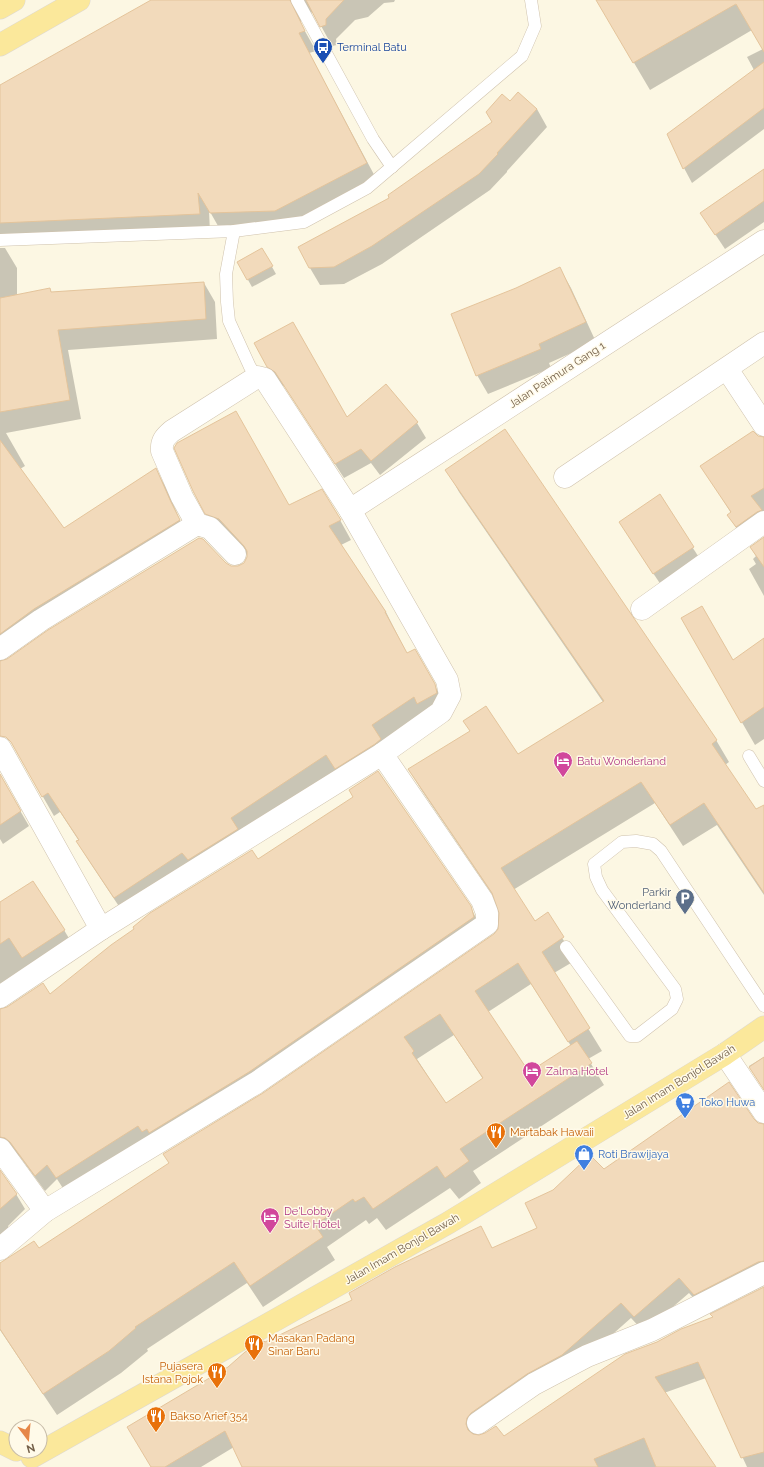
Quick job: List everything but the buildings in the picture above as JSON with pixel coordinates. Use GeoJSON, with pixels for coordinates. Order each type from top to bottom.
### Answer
{"type":"FeatureCollection","features":[{"type":"Feature","properties":{"kind":"main road"},"geometry":{"type":"LineString","coordinates":[[0,8],[14,0]]}},
{"type":"Feature","properties":{"kind":"main road"},"geometry":{"type":"LineString","coordinates":[[0,45],[79,0]]}},
{"type":"Feature","properties":{"kind":"main road","name":"Jalan Imam Bonjol Bawah"},"geometry":{"type":"LineString","coordinates":[[48,1445],[448,1223],[725,1054],[764,1027]]}},
{"type":"Feature","properties":{"kind":"street","name":"Jalan Patimura Gang 1"},"geometry":{"type":"LineString","coordinates":[[350,510],[764,241]]}},
{"type":"Feature","properties":{"kind":"street"},"geometry":{"type":"LineString","coordinates":[[565,477],[764,343]]}},
{"type":"Feature","properties":{"kind":"street"},"geometry":{"type":"LineString","coordinates":[[727,369],[764,425]]}},
{"type":"Feature","properties":{"kind":"street"},"geometry":{"type":"LineString","coordinates":[[0,997],[102,929],[382,754],[441,712],[450,695],[447,680],[350,510],[265,379],[254,372],[172,431],[165,437],[161,444],[162,451],[182,497],[197,524],[210,528],[236,554]]}},
{"type":"Feature","properties":{"kind":"street"},"geometry":{"type":"LineString","coordinates":[[642,609],[764,522]]}},
{"type":"Feature","properties":{"kind":"street"},"geometry":{"type":"LineString","coordinates":[[0,649],[41,620],[197,524]]}},
{"type":"Feature","properties":{"kind":"street"},"geometry":{"type":"LineString","coordinates":[[0,748],[102,929]]}},
{"type":"Feature","properties":{"kind":"street"},"geometry":{"type":"LineString","coordinates":[[0,1249],[45,1211],[256,1083],[487,924],[487,913],[482,900],[382,754]]}},
{"type":"Feature","properties":{"kind":"street"},"geometry":{"type":"LineString","coordinates":[[725,1054],[764,1112]]}},
{"type":"Feature","properties":{"kind":"street"},"geometry":{"type":"LineString","coordinates":[[0,1149],[45,1211]]}},
{"type":"Feature","properties":{"kind":"street"},"geometry":{"type":"LineString","coordinates":[[478,1422],[534,1384],[587,1356],[652,1330],[764,1273]]}},
{"type":"Feature","properties":{"kind":"lane"},"geometry":{"type":"LineString","coordinates":[[298,0],[373,139],[392,167]]}},
{"type":"Feature","properties":{"kind":"lane"},"geometry":{"type":"LineString","coordinates":[[0,240],[234,231],[304,222],[367,188],[522,56],[535,26],[531,0]]}},
{"type":"Feature","properties":{"kind":"lane"},"geometry":{"type":"LineString","coordinates":[[234,231],[226,274],[229,321],[254,372]]}},
{"type":"Feature","properties":{"kind":"lane"},"geometry":{"type":"LineString","coordinates":[[748,756],[764,781]]}},
{"type":"Feature","properties":{"kind":"lane"},"geometry":{"type":"LineString","coordinates":[[566,947],[630,1036],[637,1036],[672,1009],[677,999],[675,990],[602,890],[596,877],[594,864],[622,842],[636,841],[653,844],[661,851],[764,1006]]}},
{"type":"Feature","properties":{"kind":"place","name":"Terminal Batu"},"geometry":{"type":"Point","coordinates":[323,64]}},
{"type":"Feature","properties":{"kind":"place","name":"Batu Wonderland"},"geometry":{"type":"Point","coordinates":[563,778]}},
{"type":"Feature","properties":{"kind":"place","name":"Parkir Wonderland"},"geometry":{"type":"Point","coordinates":[685,915]}},
{"type":"Feature","properties":{"kind":"place","name":"Zalma Hotel"},"geometry":{"type":"Point","coordinates":[532,1088]}},
{"type":"Feature","properties":{"kind":"place","name":"Toko Huwa"},"geometry":{"type":"Point","coordinates":[685,1119]}},
{"type":"Feature","properties":{"kind":"place","name":"Martabak Hawaii"},"geometry":{"type":"Point","coordinates":[496,1149]}},
{"type":"Feature","properties":{"kind":"place","name":"Roti Brawijaya"},"geometry":{"type":"Point","coordinates":[584,1171]}},
{"type":"Feature","properties":{"kind":"place","name":"De'Lobby Suite Hotel"},"geometry":{"type":"Point","coordinates":[270,1234]}},
{"type":"Feature","properties":{"kind":"place","name":"Masakan Padang Sinar Baru"},"geometry":{"type":"Point","coordinates":[254,1361]}},
{"type":"Feature","properties":{"kind":"place","name":"Pujasera Istana Pojok"},"geometry":{"type":"Point","coordinates":[217,1389]}},
{"type":"Feature","properties":{"kind":"place","name":"Bakso Arief 354"},"geometry":{"type":"Point","coordinates":[156,1433]}}]}
